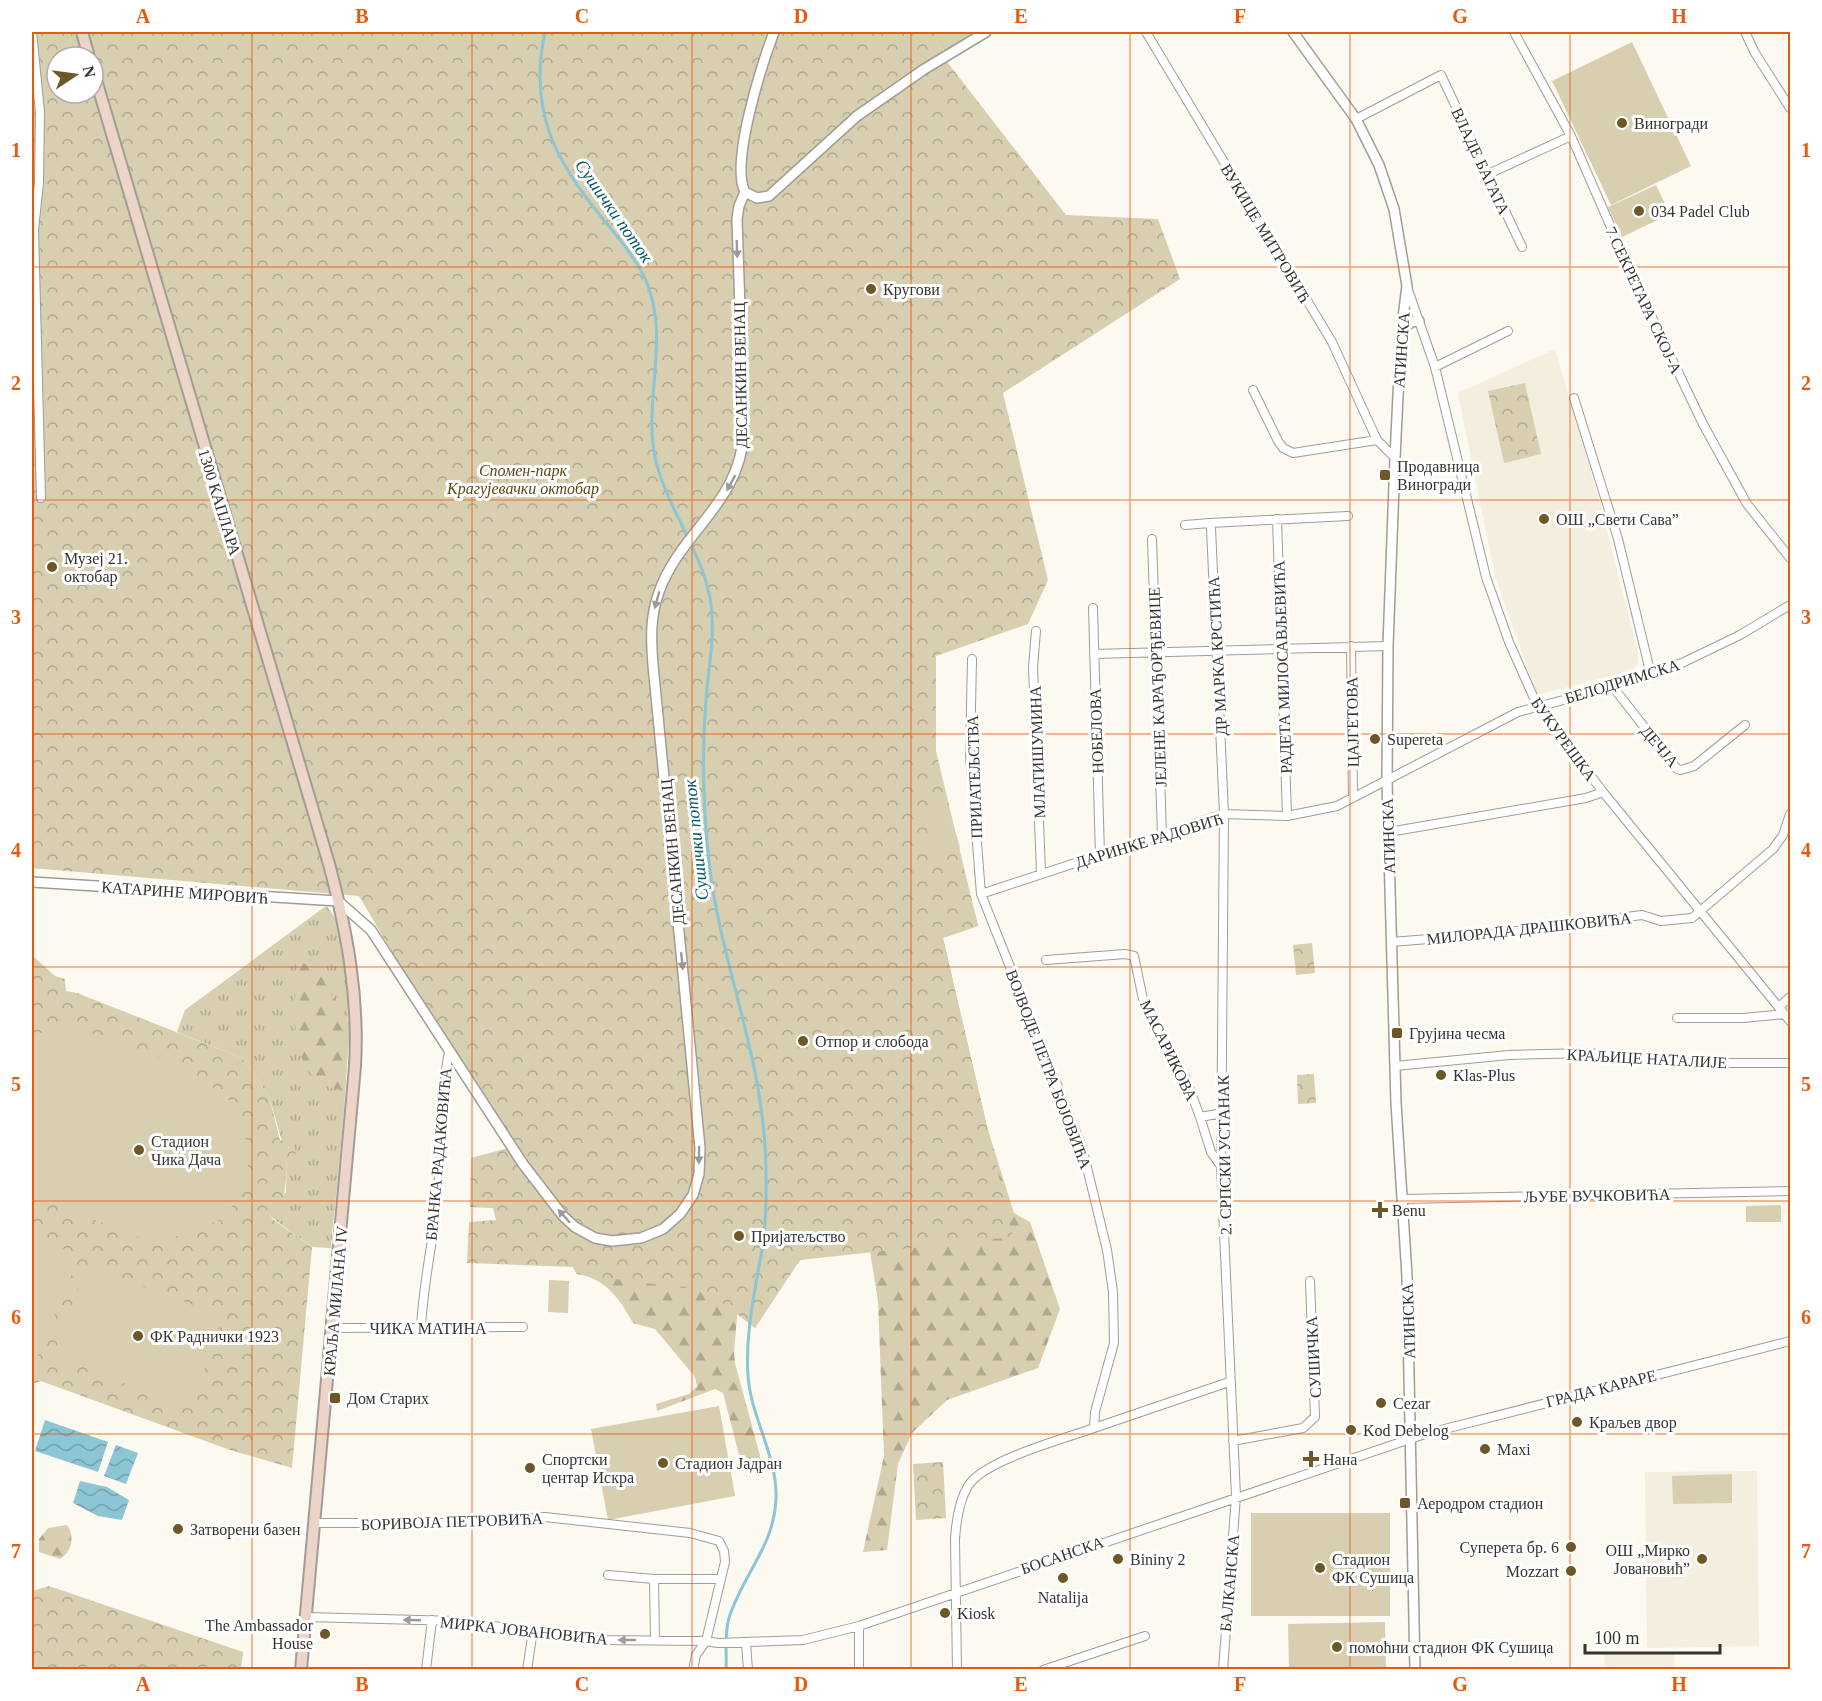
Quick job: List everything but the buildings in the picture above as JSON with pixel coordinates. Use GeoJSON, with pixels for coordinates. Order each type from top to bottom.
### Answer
{"type":"FeatureCollection","features":[{"type":"Feature","properties":{"kind":"main road","name":"1300 КАПЛАРА"},"geometry":{"type":"LineString","coordinates":[[103,105],[346,933]]}},
{"type":"Feature","properties":{"kind":"main road","name":"КРАЉА МИЛАНА IV"},"geometry":{"type":"LineString","coordinates":[[301,1670],[356,1052],[355,998],[346,933]]}},
{"type":"Feature","properties":{"kind":"street"},"geometry":{"type":"LineString","coordinates":[[32,32],[40,112],[39,183],[34,230],[41,498]]}},
{"type":"Feature","properties":{"kind":"street","name":"ДЕСАНКИН ВЕНАЦ"},"geometry":{"type":"LineString","coordinates":[[338,901],[364,923],[383,948],[448,1052],[523,1164],[557,1209],[575,1227],[602,1240],[636,1239],[663,1229],[687,1205],[699,1174],[700,1148],[651,639],[659,590],[684,549],[734,478],[743,444],[737,219],[745,192],[741,174],[747,129],[762,63],[774,32]]}},
{"type":"Feature","properties":{"kind":"street"},"geometry":{"type":"LineString","coordinates":[[745,192],[757,198],[769,196],[857,116],[922,70],[986,32]]}},
{"type":"Feature","properties":{"kind":"street","name":"ВУКИЦЕ МИТРОВИЋ"},"geometry":{"type":"LineString","coordinates":[[1146,32],[1332,342],[1377,440],[1395,458]]}},
{"type":"Feature","properties":{"kind":"street","name":"АТИНСКА"},"geometry":{"type":"LineString","coordinates":[[1293,32],[1356,119],[1378,165],[1394,210],[1407,286],[1401,333],[1395,458],[1388,646],[1387,781],[1395,1066],[1403,1199],[1412,1438],[1415,1670]]}},
{"type":"Feature","properties":{"kind":"street","name":"7 СЕКРЕТАРА СКОЈ-А"},"geometry":{"type":"LineString","coordinates":[[1514,32],[1571,136],[1635,282],[1703,424],[1747,504],[1791,558]]}},
{"type":"Feature","properties":{"kind":"street"},"geometry":{"type":"LineString","coordinates":[[1745,32],[1755,53],[1791,108]]}},
{"type":"Feature","properties":{"kind":"street","name":"ВЛАДЕ БАГАТА"},"geometry":{"type":"LineString","coordinates":[[1356,119],[1441,75],[1486,175],[1522,247]]}},
{"type":"Feature","properties":{"kind":"street"},"geometry":{"type":"LineString","coordinates":[[1486,175],[1571,136]]}},
{"type":"Feature","properties":{"kind":"street","name":"БУКУРЕШКА"},"geometry":{"type":"LineString","coordinates":[[1407,286],[1435,367],[1486,577],[1509,642],[1537,705],[1603,792],[1788,1018]]}},
{"type":"Feature","properties":{"kind":"street"},"geometry":{"type":"LineString","coordinates":[[1401,333],[1411,322],[1419,321]]}},
{"type":"Feature","properties":{"kind":"street"},"geometry":{"type":"LineString","coordinates":[[1435,367],[1508,331]]}},
{"type":"Feature","properties":{"kind":"street"},"geometry":{"type":"LineString","coordinates":[[1253,390],[1278,441],[1290,452],[1358,445],[1377,440]]}},
{"type":"Feature","properties":{"kind":"street"},"geometry":{"type":"LineString","coordinates":[[1574,398],[1618,538],[1651,675]]}},
{"type":"Feature","properties":{"kind":"street"},"geometry":{"type":"LineString","coordinates":[[1185,525],[1348,516]]}},
{"type":"Feature","properties":{"kind":"street","name":"РАДЕТА МИЛОСАВЉЕВИЋА"},"geometry":{"type":"LineString","coordinates":[[1277,519],[1287,816]]}},
{"type":"Feature","properties":{"kind":"street","name":"ДР МАРКА КРСТИЋА"},"geometry":{"type":"LineString","coordinates":[[1210,524],[1224,814]]}},
{"type":"Feature","properties":{"kind":"street","name":"ЈЕЛЕНЕ КАРАЂОРЂЕВИЦЕ"},"geometry":{"type":"LineString","coordinates":[[1152,539],[1162,835]]}},
{"type":"Feature","properties":{"kind":"street","name":"БЕЛОДРИМСКА"},"geometry":{"type":"LineString","coordinates":[[1387,781],[1501,720],[1537,705],[1613,687],[1651,675],[1710,651],[1791,605]]}},
{"type":"Feature","properties":{"kind":"street","name":"НОБЕЛОВА"},"geometry":{"type":"LineString","coordinates":[[1093,608],[1100,855]]}},
{"type":"Feature","properties":{"kind":"street","name":"МЛАТИШУМИНА"},"geometry":{"type":"LineString","coordinates":[[1036,631],[1033,667],[1041,873]]}},
{"type":"Feature","properties":{"kind":"street","name":"ЦАЈГЕТОВА"},"geometry":{"type":"LineString","coordinates":[[1351,646],[1353,798]]}},
{"type":"Feature","properties":{"kind":"street"},"geometry":{"type":"LineString","coordinates":[[1094,654],[1388,646]]}},
{"type":"Feature","properties":{"kind":"street","name":"ПРИЈАТЕЉСТВА"},"geometry":{"type":"LineString","coordinates":[[972,659],[970,754],[981,894]]}},
{"type":"Feature","properties":{"kind":"street","name":"ДЕЧЈА"},"geometry":{"type":"LineString","coordinates":[[1613,687],[1681,771],[1694,766],[1745,725]]}},
{"type":"Feature","properties":{"kind":"street","name":"ДАРИНКЕ РАДОВИЋ"},"geometry":{"type":"LineString","coordinates":[[981,894],[1224,814],[1287,816],[1322,810],[1387,781]]}},
{"type":"Feature","properties":{"kind":"street"},"geometry":{"type":"LineString","coordinates":[[1389,832],[1586,798],[1603,792]]}},
{"type":"Feature","properties":{"kind":"street","name":"2. СРПСКИ УСТАНАК"},"geometry":{"type":"LineString","coordinates":[[1224,814],[1221,1166],[1229,1382],[1236,1496]]}},
{"type":"Feature","properties":{"kind":"street"},"geometry":{"type":"LineString","coordinates":[[1700,912],[1773,849],[1783,835],[1791,814]]}},
{"type":"Feature","properties":{"kind":"street","name":"КАТАРИНЕ МИРОВИЋ"},"geometry":{"type":"LineString","coordinates":[[32,882],[338,901]]}},
{"type":"Feature","properties":{"kind":"street","name":"ВОЈВОДЕ ПЕТРА БОЈОВИЋА"},"geometry":{"type":"LineString","coordinates":[[981,894],[1082,1147],[1098,1208],[1113,1292],[1114,1343],[1095,1412],[1094,1428]]}},
{"type":"Feature","properties":{"kind":"street","name":"МИЛОРАДА ДРАШКОВИЋА"},"geometry":{"type":"LineString","coordinates":[[1392,942],[1501,933],[1642,915],[1654,920],[1671,921],[1692,918],[1700,912]]}},
{"type":"Feature","properties":{"kind":"street"},"geometry":{"type":"LineString","coordinates":[[346,933],[353,923],[364,923]]}},
{"type":"Feature","properties":{"kind":"street","name":"МАСАРИКОВА"},"geometry":{"type":"LineString","coordinates":[[1046,960],[1125,954],[1136,959],[1144,1004],[1186,1079],[1200,1118],[1223,1113]]}},
{"type":"Feature","properties":{"kind":"street"},"geometry":{"type":"LineString","coordinates":[[1779,1007],[1791,997]]}},
{"type":"Feature","properties":{"kind":"street"},"geometry":{"type":"LineString","coordinates":[[1677,1018],[1788,1018]]}},
{"type":"Feature","properties":{"kind":"street","name":"БРАНКА РАДАКОВИЋА"},"geometry":{"type":"LineString","coordinates":[[421,1328],[423,1291],[436,1207],[444,1076],[448,1052]]}},
{"type":"Feature","properties":{"kind":"street","name":"КРАЉИЦЕ НАТАЛИЈЕ"},"geometry":{"type":"LineString","coordinates":[[1395,1066],[1509,1055],[1588,1053],[1695,1063],[1791,1063]]}},
{"type":"Feature","properties":{"kind":"street"},"geometry":{"type":"LineString","coordinates":[[1200,1118],[1211,1152],[1221,1166]]}},
{"type":"Feature","properties":{"kind":"street","name":"ЉУБЕ ВУЧКОВИЋА"},"geometry":{"type":"LineString","coordinates":[[1403,1199],[1791,1191]]}},
{"type":"Feature","properties":{"kind":"street","name":"СУШИЧКА"},"geometry":{"type":"LineString","coordinates":[[1233,1441],[1303,1428],[1315,1417],[1310,1281]]}},
{"type":"Feature","properties":{"kind":"street","name":"ЧИКА МАТИНА"},"geometry":{"type":"LineString","coordinates":[[333,1328],[523,1327]]}},
{"type":"Feature","properties":{"kind":"street","name":"ГРАДА КАРАРЕ"},"geometry":{"type":"LineString","coordinates":[[1412,1438],[1499,1413],[1791,1341]]}},
{"type":"Feature","properties":{"kind":"street"},"geometry":{"type":"LineString","coordinates":[[957,1670],[956,1522],[971,1482],[1000,1462],[1229,1382]]}},
{"type":"Feature","properties":{"kind":"street","name":"БОСАНСКА"},"geometry":{"type":"LineString","coordinates":[[706,1641],[718,1644],[803,1640],[859,1626],[956,1591],[1412,1438]]}},
{"type":"Feature","properties":{"kind":"street","name":"БАЛКАНСКА"},"geometry":{"type":"LineString","coordinates":[[1223,1670],[1236,1496]]}},
{"type":"Feature","properties":{"kind":"street","name":"БОРИВОЈА ПЕТРОВИЋА"},"geometry":{"type":"LineString","coordinates":[[315,1524],[456,1523],[545,1517],[690,1533],[719,1541],[724,1551],[721,1579]]}},
{"type":"Feature","properties":{"kind":"street"},"geometry":{"type":"LineString","coordinates":[[608,1575],[654,1579],[721,1579],[706,1641],[696,1655],[693,1670]]}},
{"type":"Feature","properties":{"kind":"street"},"geometry":{"type":"LineString","coordinates":[[654,1579],[655,1640]]}},
{"type":"Feature","properties":{"kind":"street","name":"МИРКА ЈОВАНОВИЋА"},"geometry":{"type":"LineString","coordinates":[[306,1617],[480,1623],[597,1640],[706,1641]]}},
{"type":"Feature","properties":{"kind":"street"},"geometry":{"type":"LineString","coordinates":[[426,1670],[432,1620]]}},
{"type":"Feature","properties":{"kind":"street"},"geometry":{"type":"LineString","coordinates":[[859,1626],[859,1670]]}},
{"type":"Feature","properties":{"kind":"street"},"geometry":{"type":"LineString","coordinates":[[527,1670],[533,1630]]}},
{"type":"Feature","properties":{"kind":"street"},"geometry":{"type":"LineString","coordinates":[[1043,1670],[1145,1636]]}},
{"type":"Feature","properties":{"kind":"street"},"geometry":{"type":"LineString","coordinates":[[746,1643],[748,1670]]}},
{"type":"Feature","properties":{"kind":"shaded area","name":"ОШ „Свети Сава”"},"geometry":{"type":"Polygon","coordinates":[[[1555,349],[1600,503],[1638,652],[1638,663],[1633,670],[1537,695],[1495,576],[1458,393],[1555,349]]]}},
{"type":"Feature","properties":{"kind":"shaded area","name":"ОШ „Мирко Јовановић”"},"geometry":{"type":"Polygon","coordinates":[[[1757,1471],[1759,1646],[1647,1648],[1645,1472],[1757,1471]]]}},
{"type":"Feature","properties":{"kind":"shaded area"},"geometry":{"type":"Polygon","coordinates":[[[1604,1654],[1674,1654],[1675,1669],[1605,1669],[1604,1654]]]}},
{"type":"Feature","properties":{"kind":"green space","name":"Спомен-парк Крагујевачки октобар"},"geometry":{"type":"Polygon","coordinates":[[[32,32],[934,32],[941,54],[1066,215],[1158,219],[1180,279],[1003,393],[1048,580],[1028,624],[936,656],[936,751],[978,926],[943,938],[1013,1237],[800,1260],[755,1328],[707,1291],[577,1274],[573,1267],[467,1263],[469,1222],[496,1220],[493,1208],[470,1207],[471,1158],[512,1147],[477,1095],[359,896],[32,868],[32,32]]]}},
{"type":"Feature","properties":{"kind":"green space"},"geometry":{"type":"Polygon","coordinates":[[[934,32],[975,32],[941,54],[934,32]]]}},
{"type":"Feature","properties":{"kind":"green space","name":"Виногради"},"geometry":{"type":"Polygon","coordinates":[[[1632,42],[1691,166],[1611,205],[1552,81],[1632,42]]]}},
{"type":"Feature","properties":{"kind":"green space","name":"034 Padel Club"},"geometry":{"type":"Polygon","coordinates":[[[1656,185],[1670,214],[1622,237],[1608,207],[1656,185]]]}},
{"type":"Feature","properties":{"kind":"green space"},"geometry":{"type":"Polygon","coordinates":[[[1525,383],[1541,454],[1504,463],[1488,391],[1525,383]]]}},
{"type":"Feature","properties":{"kind":"green space"},"geometry":{"type":"Polygon","coordinates":[[[948,808],[960,847],[934,854],[923,815],[948,808]]]}},
{"type":"Feature","properties":{"kind":"green space"},"geometry":{"type":"Polygon","coordinates":[[[941,905],[974,908],[978,926],[943,938],[987,1127],[1014,1213],[1030,1222],[1060,1309],[1038,1368],[947,1400],[912,1433],[898,1464],[887,1550],[863,1552],[884,1456],[878,1301],[865,1221],[941,905]]]}},
{"type":"Feature","properties":{"kind":"green space"},"geometry":{"type":"Polygon","coordinates":[[[326,906],[339,928],[346,966],[348,1014],[347,1068],[331,1248],[312,1247],[271,1217],[286,1191],[287,1159],[269,1096],[242,1058],[177,1032],[185,1010],[326,906]]]}},
{"type":"Feature","properties":{"kind":"green space"},"geometry":{"type":"Polygon","coordinates":[[[1312,943],[1315,973],[1296,975],[1293,945],[1312,943]]]}},
{"type":"Feature","properties":{"kind":"green space"},"geometry":{"type":"Polygon","coordinates":[[[32,955],[55,976],[65,979],[66,991],[77,993],[242,1058],[269,1096],[280,1140],[295,1147],[296,1155],[287,1159],[283,1198],[271,1218],[312,1247],[292,1468],[230,1450],[41,1381],[32,1384],[32,955]]]}},
{"type":"Feature","properties":{"kind":"green space"},"geometry":{"type":"Polygon","coordinates":[[[297,961],[319,969],[330,993],[350,1025],[345,1092],[319,1081],[309,1070],[302,1057],[295,1025],[297,961]]]}},
{"type":"Feature","properties":{"kind":"green space","name":"Стадион Чика Дача"},"geometry":{"type":"Polygon","coordinates":[[[60,1027],[98,1035],[185,1067],[230,1101],[245,1134],[248,1166],[243,1193],[222,1218],[195,1233],[149,1241],[32,1196],[32,1036],[60,1027]]]}},
{"type":"Feature","properties":{"kind":"green space"},"geometry":{"type":"Polygon","coordinates":[[[1314,1074],[1316,1103],[1298,1104],[1297,1075],[1314,1074]]]}},
{"type":"Feature","properties":{"kind":"green space"},"geometry":{"type":"Polygon","coordinates":[[[1781,1205],[1781,1222],[1746,1222],[1746,1206],[1781,1205]]]}},
{"type":"Feature","properties":{"kind":"green space"},"geometry":{"type":"Polygon","coordinates":[[[32,1237],[80,1255],[32,1368],[32,1237]]]}},
{"type":"Feature","properties":{"kind":"green space","name":"ФК Раднички 1923"},"geometry":{"type":"Polygon","coordinates":[[[87,1266],[223,1316],[190,1409],[53,1355],[87,1266]]]}},
{"type":"Feature","properties":{"kind":"green space"},"geometry":{"type":"Polygon","coordinates":[[[573,1267],[670,1269],[738,1305],[735,1363],[762,1463],[761,1472],[751,1474],[743,1470],[723,1393],[715,1389],[657,1411],[656,1404],[689,1394],[697,1386],[695,1377],[655,1329],[633,1323],[611,1291],[596,1280],[577,1274],[573,1267]]]}},
{"type":"Feature","properties":{"kind":"green space"},"geometry":{"type":"Polygon","coordinates":[[[549,1280],[569,1281],[568,1313],[548,1312],[549,1280]]]}},
{"type":"Feature","properties":{"kind":"green space","name":"Стадион Јадран"},"geometry":{"type":"Polygon","coordinates":[[[719,1406],[735,1496],[608,1520],[591,1429],[719,1406]]]}},
{"type":"Feature","properties":{"kind":"green space"},"geometry":{"type":"Polygon","coordinates":[[[943,1462],[946,1518],[916,1520],[913,1464],[943,1462]]]}},
{"type":"Feature","properties":{"kind":"green space"},"geometry":{"type":"Polygon","coordinates":[[[1732,1474],[1732,1503],[1673,1504],[1672,1476],[1732,1474]]]}},
{"type":"Feature","properties":{"kind":"green space","name":"Стадион ФК Сушица"},"geometry":{"type":"Polygon","coordinates":[[[1251,1513],[1390,1513],[1390,1616],[1251,1616],[1251,1513]]]}},
{"type":"Feature","properties":{"kind":"green space"},"geometry":{"type":"Polygon","coordinates":[[[67,1525],[71,1534],[71,1544],[64,1556],[60,1559],[39,1552],[39,1539],[48,1528],[67,1525]]]}},
{"type":"Feature","properties":{"kind":"green space"},"geometry":{"type":"Polygon","coordinates":[[[49,1586],[243,1652],[241,1669],[32,1669],[32,1591],[49,1586]]]}},
{"type":"Feature","properties":{"kind":"green space","name":"помоћни стадион ФК Сушица"},"geometry":{"type":"Polygon","coordinates":[[[1385,1622],[1386,1669],[1289,1669],[1288,1624],[1385,1622]]]}},
{"type":"Feature","properties":{"kind":"water"},"geometry":{"type":"Polygon","coordinates":[[[45,1420],[108,1442],[98,1472],[35,1451],[45,1420]]]}},
{"type":"Feature","properties":{"kind":"water"},"geometry":{"type":"Polygon","coordinates":[[[116,1445],[138,1453],[126,1484],[104,1476],[116,1445]]]}},
{"type":"Feature","properties":{"kind":"water"},"geometry":{"type":"Polygon","coordinates":[[[80,1481],[107,1487],[129,1500],[122,1520],[98,1516],[73,1503],[80,1481]]]}},
{"type":"Feature","properties":{"kind":"waterway","name":"Сушички поток"},"geometry":{"type":"LineString","coordinates":[[545,32],[540,86],[543,110],[550,133],[571,176],[627,250],[647,283],[653,304],[657,346],[652,409],[654,452],[666,491],[700,565],[711,604],[712,639],[704,736],[706,833],[720,926],[755,1072],[765,1146],[766,1210],[749,1328],[747,1360],[750,1392],[773,1468],[776,1500],[770,1532],[727,1624],[726,1670]]}},
{"type":"Feature","properties":{"kind":"place","name":"Виногради"},"geometry":{"type":"Point","coordinates":[1622,123]}},
{"type":"Feature","properties":{"kind":"place","name":"034 Padel Club"},"geometry":{"type":"Point","coordinates":[1639,211]}},
{"type":"Feature","properties":{"kind":"place","name":"Кругови"},"geometry":{"type":"Point","coordinates":[871,289]}},
{"type":"Feature","properties":{"kind":"place","name":"Продавница Виногради"},"geometry":{"type":"Point","coordinates":[1385,475]}},
{"type":"Feature","properties":{"kind":"place","name":"ОШ „Свети Сава”"},"geometry":{"type":"Point","coordinates":[1544,519]}},
{"type":"Feature","properties":{"kind":"place","name":"Музеј 21. октобар"},"geometry":{"type":"Point","coordinates":[52,567]}},
{"type":"Feature","properties":{"kind":"place","name":"Supereta"},"geometry":{"type":"Point","coordinates":[1375,739]}},
{"type":"Feature","properties":{"kind":"place","name":"Грујина чесма"},"geometry":{"type":"Point","coordinates":[1397,1033]}},
{"type":"Feature","properties":{"kind":"place","name":"Отпор и слобода"},"geometry":{"type":"Point","coordinates":[803,1041]}},
{"type":"Feature","properties":{"kind":"place","name":"Klas-Plus"},"geometry":{"type":"Point","coordinates":[1441,1075]}},
{"type":"Feature","properties":{"kind":"place","name":"Стадион Чика Дача"},"geometry":{"type":"Point","coordinates":[139,1150]}},
{"type":"Feature","properties":{"kind":"place","name":"Benu"},"geometry":{"type":"Point","coordinates":[1380,1210]}},
{"type":"Feature","properties":{"kind":"place","name":"Пријатељство"},"geometry":{"type":"Point","coordinates":[739,1236]}},
{"type":"Feature","properties":{"kind":"place","name":"ФК Раднички 1923"},"geometry":{"type":"Point","coordinates":[138,1336]}},
{"type":"Feature","properties":{"kind":"place","name":"Дом Старих"},"geometry":{"type":"Point","coordinates":[335,1398]}},
{"type":"Feature","properties":{"kind":"place","name":"Cezar"},"geometry":{"type":"Point","coordinates":[1381,1403]}},
{"type":"Feature","properties":{"kind":"place","name":"Краљев двор"},"geometry":{"type":"Point","coordinates":[1577,1422]}},
{"type":"Feature","properties":{"kind":"place","name":"Kod Debelog"},"geometry":{"type":"Point","coordinates":[1351,1430]}},
{"type":"Feature","properties":{"kind":"place","name":"Maxi"},"geometry":{"type":"Point","coordinates":[1485,1449]}},
{"type":"Feature","properties":{"kind":"place","name":"Нана"},"geometry":{"type":"Point","coordinates":[1311,1459]}},
{"type":"Feature","properties":{"kind":"place","name":"Стадион Јадран"},"geometry":{"type":"Point","coordinates":[663,1463]}},
{"type":"Feature","properties":{"kind":"place","name":"Спортски центар Искра"},"geometry":{"type":"Point","coordinates":[530,1468]}},
{"type":"Feature","properties":{"kind":"place","name":"Аеродром стадион"},"geometry":{"type":"Point","coordinates":[1405,1503]}},
{"type":"Feature","properties":{"kind":"place","name":"Затворени базен"},"geometry":{"type":"Point","coordinates":[178,1529]}},
{"type":"Feature","properties":{"kind":"place","name":"Суперета бр. 6"},"geometry":{"type":"Point","coordinates":[1571,1547]}},
{"type":"Feature","properties":{"kind":"place","name":"Bininy 2"},"geometry":{"type":"Point","coordinates":[1118,1559]}},
{"type":"Feature","properties":{"kind":"place","name":"ОШ „Мирко Јовановић”"},"geometry":{"type":"Point","coordinates":[1702,1559]}},
{"type":"Feature","properties":{"kind":"place","name":"Стадион ФК Сушица"},"geometry":{"type":"Point","coordinates":[1320,1568]}},
{"type":"Feature","properties":{"kind":"place","name":"Mozzart"},"geometry":{"type":"Point","coordinates":[1571,1571]}},
{"type":"Feature","properties":{"kind":"place","name":"Natalija"},"geometry":{"type":"Point","coordinates":[1063,1578]}},
{"type":"Feature","properties":{"kind":"place","name":"Kiosk"},"geometry":{"type":"Point","coordinates":[945,1613]}},
{"type":"Feature","properties":{"kind":"place","name":"The Ambassador House"},"geometry":{"type":"Point","coordinates":[325,1634]}},
{"type":"Feature","properties":{"kind":"place","name":"помоћни стадион ФК Сушица"},"geometry":{"type":"Point","coordinates":[1337,1647]}}]}
